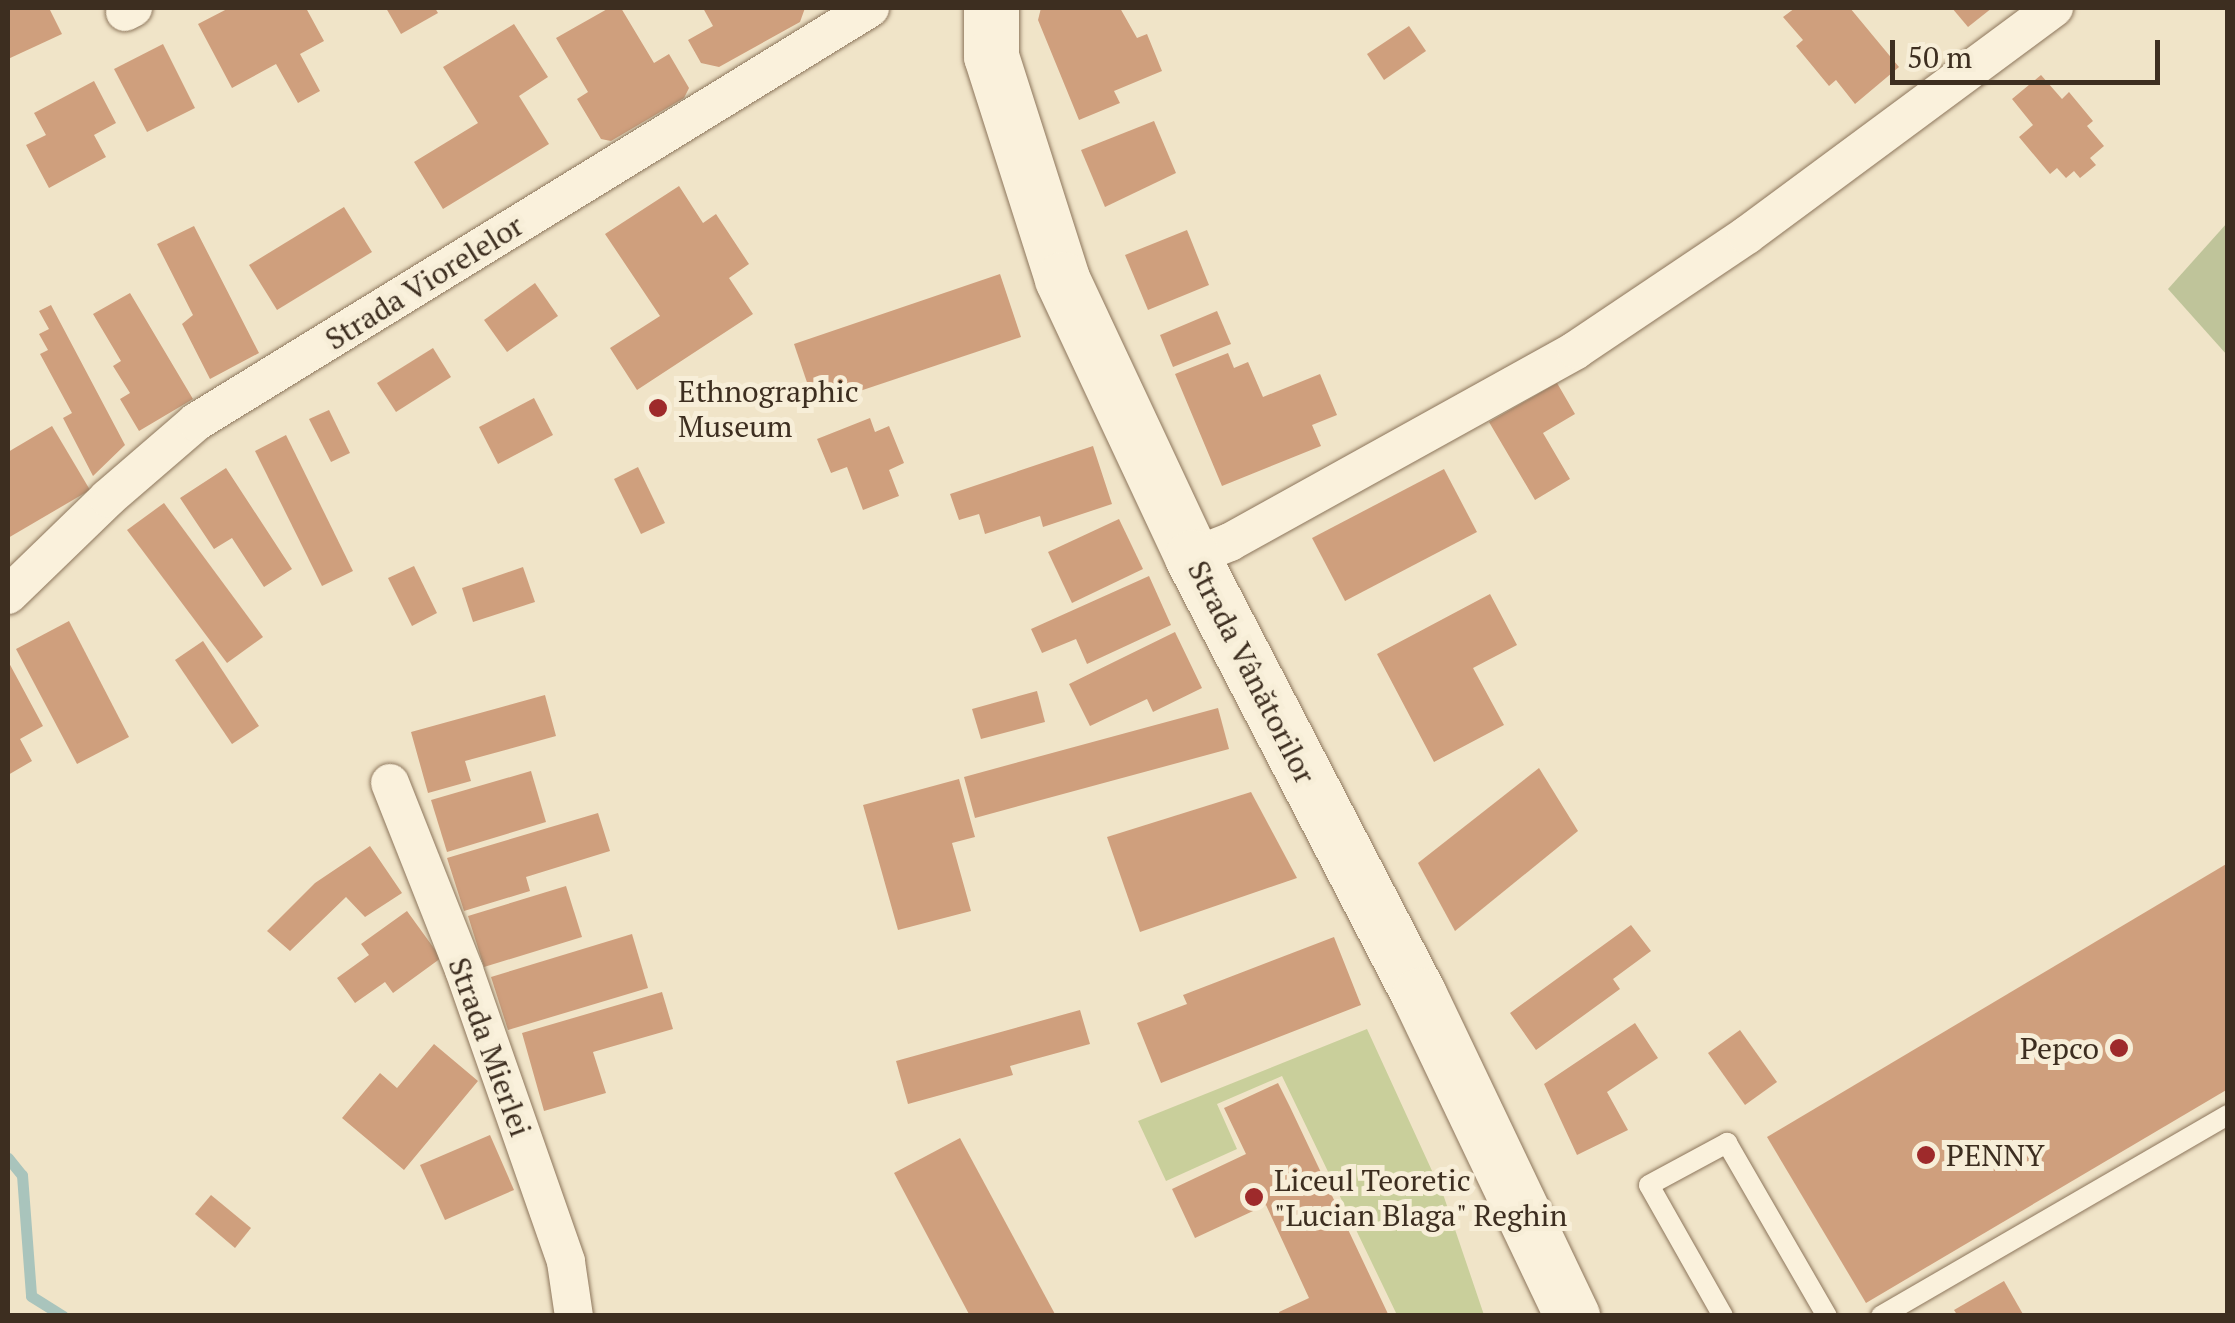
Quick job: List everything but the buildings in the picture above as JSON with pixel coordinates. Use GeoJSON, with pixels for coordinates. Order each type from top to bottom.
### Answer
{"type":"FeatureCollection","features":[{"type":"Feature","properties":{"kind":"main road","name":"Strada Vânătorilor"},"geometry":{"type":"LineString","coordinates":[[990,8],[991,56],[1062,280],[1192,557],[1420,995],[1572,1316]]}},
{"type":"Feature","properties":{"kind":"street","name":"Strada Viorelelor"},"geometry":{"type":"LineString","coordinates":[[8,594],[108,498],[196,422],[870,8]]}},
{"type":"Feature","properties":{"kind":"street"},"geometry":{"type":"LineString","coordinates":[[1192,557],[1246,533],[1576,350],[1747,234],[2054,8]]}},
{"type":"Feature","properties":{"kind":"street","name":"Strada Mierlei"},"geometry":{"type":"LineString","coordinates":[[390,784],[464,970],[560,1244],[574,1316]]}},
{"type":"Feature","properties":{"kind":"lane"},"geometry":{"type":"LineString","coordinates":[[1881,1316],[2228,1114]]}},
{"type":"Feature","properties":{"kind":"lane"},"geometry":{"type":"LineString","coordinates":[[1723,1316],[1650,1184],[1727,1143],[1827,1316]]}},
{"type":"Feature","properties":{"kind":"green space"},"geometry":{"type":"Polygon","coordinates":[[[2227,223],[2227,355],[2168,289],[2227,223]]]}},
{"type":"Feature","properties":{"kind":"green space"},"geometry":{"type":"Polygon","coordinates":[[[1367,1029],[1444,1197],[1484,1315],[1397,1315],[1282,1076],[1217,1104],[1237,1149],[1166,1181],[1138,1121],[1367,1029]]]}},
{"type":"Feature","properties":{"kind":"waterway"},"geometry":{"type":"LineString","coordinates":[[8,1158],[22,1175],[31,1296],[63,1316]]}},
{"type":"Feature","properties":{"kind":"place","name":"Ethnographic Museum"},"geometry":{"type":"Point","coordinates":[658,408]}},
{"type":"Feature","properties":{"kind":"place","name":"Pepco"},"geometry":{"type":"Point","coordinates":[2119,1048]}},
{"type":"Feature","properties":{"kind":"place","name":"PENNY"},"geometry":{"type":"Point","coordinates":[1926,1155]}},
{"type":"Feature","properties":{"kind":"place","name":"Liceul Teoretic \"Lucian Blaga\" Reghin"},"geometry":{"type":"Point","coordinates":[1254,1197]}}]}
